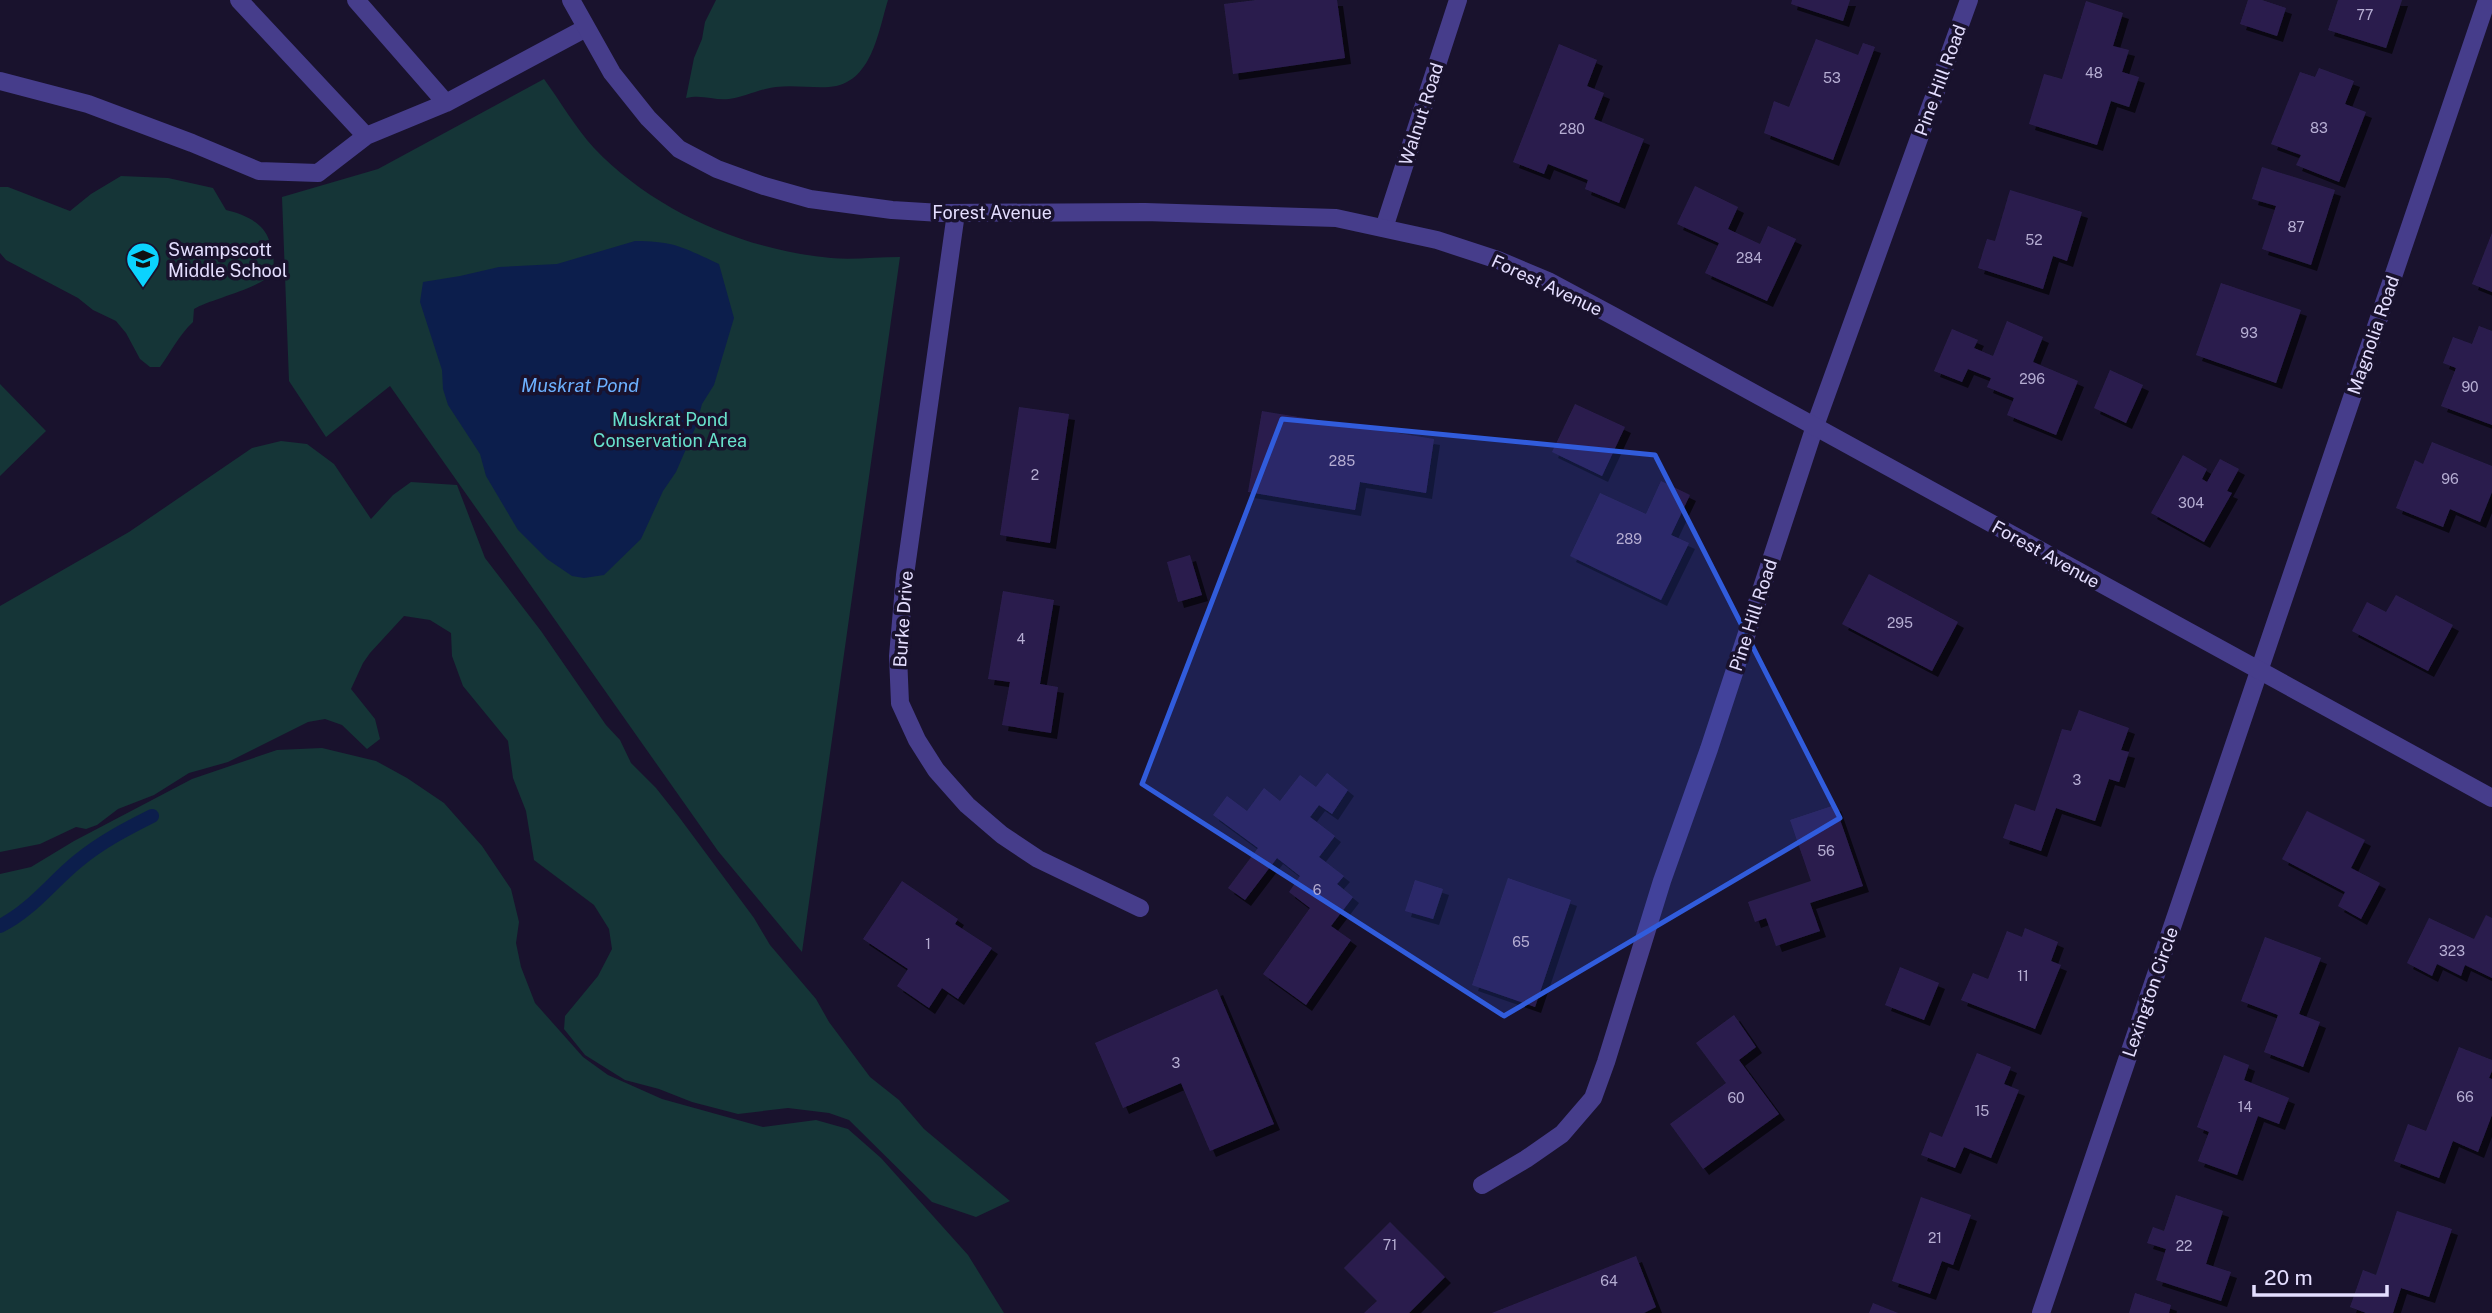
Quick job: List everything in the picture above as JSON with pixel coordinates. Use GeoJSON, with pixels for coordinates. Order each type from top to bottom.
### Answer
{"type":"FeatureCollection","features":[{"type":"Feature","properties":{"kind":"street"},"geometry":{"type":"LineString","coordinates":[[239,0],[366,136]]}},
{"type":"Feature","properties":{"kind":"street"},"geometry":{"type":"LineString","coordinates":[[356,0],[446,103]]}},
{"type":"Feature","properties":{"kind":"street","name":"Forest Avenue"},"geometry":{"type":"LineString","coordinates":[[571,0],[612,73],[648,118],[679,149],[717,169],[810,199],[892,210],[956,213],[1145,212],[1336,218],[1437,240],[1498,260],[1548,282],[1815,426],[2492,798]]}},
{"type":"Feature","properties":{"kind":"street","name":"Walnut Road"},"geometry":{"type":"LineString","coordinates":[[1384,228],[1458,0]]}},
{"type":"Feature","properties":{"kind":"street","name":"Pine Hill Road"},"geometry":{"type":"LineString","coordinates":[[1482,1185],[1562,1134],[1593,1098],[1662,881],[1709,749],[1815,426],[1969,0]]}},
{"type":"Feature","properties":{"kind":"street","name":"Magnolia Road"},"geometry":{"type":"LineString","coordinates":[[2259,670],[2487,0]]}},
{"type":"Feature","properties":{"kind":"street"},"geometry":{"type":"LineString","coordinates":[[0,81],[88,104],[259,171],[318,173],[366,136],[446,103],[586,28]]}},
{"type":"Feature","properties":{"kind":"street","name":"Burke Drive"},"geometry":{"type":"LineString","coordinates":[[956,213],[905,575],[898,656],[900,703],[917,740],[936,770],[967,805],[1002,835],[1038,859],[1140,908]]}},
{"type":"Feature","properties":{"kind":"street","name":"Lexington Circle"},"geometry":{"type":"LineString","coordinates":[[2041,1313],[2259,670]]}},
{"type":"Feature","properties":{"kind":"highlighted area"},"geometry":{"type":"Polygon","coordinates":[[[1282,419],[1655,455],[1840,818],[1504,1016],[1142,784],[1282,419]]]}},
{"type":"Feature","properties":{"kind":"green space"},"geometry":{"type":"Polygon","coordinates":[[[716,0],[888,0],[871,54],[855,77],[843,84],[829,87],[776,87],[729,99],[686,98],[705,22],[716,0]]]}},
{"type":"Feature","properties":{"kind":"green space","name":"Muskrat Pond Conservation Area"},"geometry":{"type":"Polygon","coordinates":[[[544,79],[594,148],[644,191],[702,224],[798,254],[839,259],[900,257],[802,952],[718,851],[390,386],[326,437],[289,381],[282,197],[378,169],[544,79]]]}},
{"type":"Feature","properties":{"kind":"green space"},"geometry":{"type":"Polygon","coordinates":[[[121,176],[168,178],[213,188],[226,210],[245,217],[262,228],[269,240],[274,260],[272,272],[260,283],[194,309],[193,322],[160,367],[150,367],[140,359],[116,321],[6,260],[0,253],[0,187],[8,187],[70,211],[91,194],[121,176]]]}},
{"type":"Feature","properties":{"kind":"green space"},"geometry":{"type":"Polygon","coordinates":[[[0,384],[46,431],[0,476],[0,384]]]}},
{"type":"Feature","properties":{"kind":"green space"},"geometry":{"type":"Polygon","coordinates":[[[281,441],[307,444],[334,464],[371,519],[393,495],[411,482],[457,485],[485,558],[541,631],[606,725],[620,740],[631,763],[679,817],[754,918],[770,945],[816,999],[829,1022],[870,1077],[899,1100],[924,1129],[1010,1201],[976,1217],[932,1202],[849,1120],[829,1113],[788,1108],[738,1114],[625,1080],[585,1055],[564,1029],[565,1016],[598,976],[612,949],[609,929],[594,905],[534,860],[526,811],[513,778],[508,741],[463,686],[452,656],[451,633],[430,620],[404,616],[363,663],[351,689],[375,719],[380,739],[367,749],[342,725],[325,719],[308,722],[228,762],[189,773],[154,795],[118,809],[97,825],[86,829],[76,827],[40,844],[0,852],[0,606],[129,532],[252,448],[281,441]]]}},
{"type":"Feature","properties":{"kind":"green space"},"geometry":{"type":"Polygon","coordinates":[[[322,748],[376,761],[407,778],[444,803],[482,846],[511,889],[519,922],[516,943],[521,967],[535,1003],[583,1057],[608,1075],[662,1099],[763,1127],[816,1120],[848,1129],[881,1158],[968,1255],[1004,1313],[0,1313],[0,874],[31,867],[74,841],[192,779],[277,750],[322,748]]]}},
{"type":"Feature","properties":{"kind":"water","name":"Muskrat Pond"},"geometry":{"type":"Polygon","coordinates":[[[635,241],[679,246],[719,264],[734,318],[714,385],[702,404],[696,426],[676,472],[663,491],[641,539],[604,575],[584,578],[572,576],[547,559],[518,530],[486,476],[480,454],[448,405],[443,389],[442,370],[420,302],[423,282],[499,267],[557,264],[635,241]]]}},
{"type":"Feature","properties":{"kind":"building"},"geometry":{"type":"Polygon","coordinates":[[[1256,0],[1337,0],[1345,58],[1233,74],[1224,4],[1256,0]]]}},
{"type":"Feature","properties":{"kind":"building"},"geometry":{"type":"Polygon","coordinates":[[[1792,0],[1850,0],[1843,21],[1791,4],[1792,0]]]}},
{"type":"Feature","properties":{"kind":"building"},"geometry":{"type":"Polygon","coordinates":[[[2248,0],[2262,0],[2286,8],[2277,36],[2240,24],[2248,0]]]}},
{"type":"Feature","properties":{"kind":"building"},"geometry":{"type":"Polygon","coordinates":[[[2338,0],[2402,0],[2386,48],[2328,30],[2338,0]]]}},
{"type":"Feature","properties":{"kind":"building"},"geometry":{"type":"Polygon","coordinates":[[[2086,1],[2123,13],[2113,46],[2129,50],[2122,72],[2139,77],[2129,107],[2111,101],[2097,145],[2029,124],[2044,74],[2062,79],[2086,1]]]}},
{"type":"Feature","properties":{"kind":"building"},"geometry":{"type":"Polygon","coordinates":[[[1816,39],[1858,55],[1863,43],[1875,47],[1833,160],[1764,133],[1774,101],[1789,107],[1816,39]]]}},
{"type":"Feature","properties":{"kind":"building"},"geometry":{"type":"Polygon","coordinates":[[[1559,44],[1597,60],[1587,86],[1604,93],[1594,119],[1644,139],[1619,203],[1585,189],[1588,180],[1548,164],[1544,174],[1513,162],[1559,44]]]}},
{"type":"Feature","properties":{"kind":"building"},"geometry":{"type":"Polygon","coordinates":[[[2319,68],[2354,81],[2345,104],[2366,112],[2339,182],[2296,165],[2301,155],[2271,144],[2300,72],[2315,77],[2319,68]]]}},
{"type":"Feature","properties":{"kind":"building"},"geometry":{"type":"Polygon","coordinates":[[[2262,167],[2335,190],[2311,265],[2262,249],[2276,206],[2252,199],[2262,167]]]}},
{"type":"Feature","properties":{"kind":"building"},"geometry":{"type":"Polygon","coordinates":[[[1695,186],[1738,207],[1728,229],[1760,244],[1768,226],[1796,239],[1767,301],[1705,273],[1719,243],[1677,224],[1695,186]]]}},
{"type":"Feature","properties":{"kind":"building"},"geometry":{"type":"Polygon","coordinates":[[[2010,190],[2082,212],[2067,261],[2053,256],[2043,289],[1978,268],[1987,239],[1995,241],[2010,190]]]}},
{"type":"Feature","properties":{"kind":"building"},"geometry":{"type":"Polygon","coordinates":[[[2492,233],[2492,292],[2472,284],[2492,233]]]}},
{"type":"Feature","properties":{"kind":"building"},"geometry":{"type":"Polygon","coordinates":[[[2221,283],[2301,310],[2276,383],[2196,355],[2221,283]]]}},
{"type":"Feature","properties":{"kind":"building"},"geometry":{"type":"Polygon","coordinates":[[[2007,321],[2043,337],[2033,362],[2078,381],[2056,435],[2007,415],[2014,398],[1987,387],[1991,378],[1968,369],[1962,382],[1934,371],[1952,329],[1978,340],[1974,348],[1993,356],[2007,321]]]}},
{"type":"Feature","properties":{"kind":"building"},"geometry":{"type":"Polygon","coordinates":[[[2479,326],[2492,331],[2492,425],[2441,406],[2456,368],[2443,363],[2453,337],[2472,344],[2479,326]]]}},
{"type":"Feature","properties":{"kind":"building"},"geometry":{"type":"Polygon","coordinates":[[[2110,370],[2143,385],[2126,423],[2094,408],[2110,370]]]}},
{"type":"Feature","properties":{"kind":"building"},"geometry":{"type":"Polygon","coordinates":[[[1575,404],[1625,427],[1602,476],[1552,452],[1575,404]]]}},
{"type":"Feature","properties":{"kind":"building"},"geometry":{"type":"Polygon","coordinates":[[[1019,407],[1069,414],[1050,543],[1000,535],[1019,407]]]}},
{"type":"Feature","properties":{"kind":"building"},"geometry":{"type":"Polygon","coordinates":[[[1262,411],[1434,439],[1426,493],[1360,482],[1355,510],[1248,492],[1262,411]]]}},
{"type":"Feature","properties":{"kind":"building"},"geometry":{"type":"Polygon","coordinates":[[[2432,442],[2492,466],[2492,492],[2480,522],[2450,509],[2443,527],[2396,508],[2415,460],[2423,464],[2432,442]]]}},
{"type":"Feature","properties":{"kind":"building"},"geometry":{"type":"Polygon","coordinates":[[[2183,455],[2207,469],[2202,479],[2207,482],[2220,459],[2239,469],[2227,491],[2232,493],[2204,542],[2151,513],[2183,455]]]}},
{"type":"Feature","properties":{"kind":"building"},"geometry":{"type":"Polygon","coordinates":[[[1661,481],[1690,495],[1671,535],[1689,543],[1661,600],[1570,556],[1600,493],[1646,514],[1661,481]]]}},
{"type":"Feature","properties":{"kind":"building"},"geometry":{"type":"Polygon","coordinates":[[[1190,555],[1202,595],[1178,602],[1167,562],[1190,555]]]}},
{"type":"Feature","properties":{"kind":"building"},"geometry":{"type":"Polygon","coordinates":[[[1869,574],[1958,622],[1932,671],[1842,624],[1869,574]]]}},
{"type":"Feature","properties":{"kind":"building"},"geometry":{"type":"Polygon","coordinates":[[[1003,591],[1054,600],[1040,684],[1058,687],[1051,733],[1002,725],[1010,682],[988,679],[1003,591]]]}},
{"type":"Feature","properties":{"kind":"building"},"geometry":{"type":"Polygon","coordinates":[[[2396,595],[2453,625],[2428,671],[2352,631],[2367,602],[2386,612],[2396,595]]]}},
{"type":"Feature","properties":{"kind":"building"},"geometry":{"type":"Polygon","coordinates":[[[2079,710],[2129,728],[2121,750],[2129,752],[2119,782],[2109,779],[2095,821],[2056,808],[2041,851],[2003,838],[2015,804],[2035,811],[2062,729],[2071,731],[2079,710]]]}},
{"type":"Feature","properties":{"kind":"building"},"geometry":{"type":"Polygon","coordinates":[[[1327,773],[1348,790],[1332,814],[1319,805],[1310,817],[1335,836],[1319,857],[1344,876],[1337,884],[1353,897],[1331,926],[1351,940],[1306,1005],[1263,974],[1310,908],[1289,892],[1300,876],[1277,858],[1245,900],[1228,888],[1258,848],[1213,815],[1227,796],[1247,811],[1264,788],[1280,801],[1300,775],[1316,787],[1327,773]]]}},
{"type":"Feature","properties":{"kind":"building"},"geometry":{"type":"Polygon","coordinates":[[[1835,805],[1863,886],[1810,903],[1820,931],[1776,946],[1766,918],[1755,922],[1748,902],[1811,881],[1790,820],[1835,805]]]}},
{"type":"Feature","properties":{"kind":"building"},"geometry":{"type":"Polygon","coordinates":[[[2307,811],[2365,840],[2351,868],[2380,883],[2361,919],[2338,906],[2345,892],[2282,859],[2307,811]]]}},
{"type":"Feature","properties":{"kind":"building"},"geometry":{"type":"Polygon","coordinates":[[[1508,878],[1571,900],[1535,1007],[1472,985],[1508,878]]]}},
{"type":"Feature","properties":{"kind":"building"},"geometry":{"type":"Polygon","coordinates":[[[1415,880],[1443,889],[1433,919],[1405,911],[1415,880]]]}},
{"type":"Feature","properties":{"kind":"building"},"geometry":{"type":"Polygon","coordinates":[[[902,881],[958,919],[955,924],[992,948],[958,999],[942,988],[929,1008],[897,986],[908,969],[863,939],[902,881]]]}},
{"type":"Feature","properties":{"kind":"building"},"geometry":{"type":"Polygon","coordinates":[[[2486,915],[2492,918],[2492,978],[2465,965],[2461,976],[2437,964],[2432,976],[2407,963],[2429,918],[2474,939],[2486,915]]]}},
{"type":"Feature","properties":{"kind":"building"},"geometry":{"type":"Polygon","coordinates":[[[2025,928],[2058,942],[2051,961],[2061,965],[2035,1029],[1961,1000],[1973,973],[1988,979],[2007,931],[2022,937],[2025,928]]]}},
{"type":"Feature","properties":{"kind":"building"},"geometry":{"type":"Polygon","coordinates":[[[2265,937],[2321,958],[2299,1014],[2320,1022],[2303,1067],[2264,1052],[2278,1015],[2241,1001],[2265,937]]]}},
{"type":"Feature","properties":{"kind":"building"},"geometry":{"type":"Polygon","coordinates":[[[1900,967],[1939,983],[1924,1020],[1885,1005],[1900,967]]]}},
{"type":"Feature","properties":{"kind":"building"},"geometry":{"type":"Polygon","coordinates":[[[1217,989],[1274,1124],[1210,1151],[1181,1083],[1123,1108],[1095,1043],[1217,989]]]}},
{"type":"Feature","properties":{"kind":"building"},"geometry":{"type":"Polygon","coordinates":[[[1734,1015],[1756,1047],[1739,1060],[1779,1114],[1703,1169],[1670,1124],[1726,1083],[1696,1043],[1734,1015]]]}},
{"type":"Feature","properties":{"kind":"building"},"geometry":{"type":"Polygon","coordinates":[[[2459,1047],[2492,1060],[2489,1078],[2492,1079],[2492,1115],[2478,1152],[2453,1141],[2439,1178],[2394,1161],[2408,1124],[2426,1131],[2459,1047]]]}},
{"type":"Feature","properties":{"kind":"building"},"geometry":{"type":"Polygon","coordinates":[[[1977,1053],[2011,1067],[2004,1084],[2019,1090],[1991,1158],[1964,1147],[1955,1168],[1921,1155],[1930,1132],[1942,1137],[1977,1053]]]}},
{"type":"Feature","properties":{"kind":"building"},"geometry":{"type":"Polygon","coordinates":[[[2224,1055],[2249,1065],[2244,1080],[2289,1098],[2279,1124],[2258,1116],[2237,1175],[2198,1161],[2209,1132],[2197,1127],[2224,1055]]]}},
{"type":"Feature","properties":{"kind":"building"},"geometry":{"type":"Polygon","coordinates":[[[2176,1195],[2223,1211],[2206,1264],[2231,1272],[2221,1301],[2156,1280],[2166,1249],[2147,1243],[2153,1227],[2164,1231],[2176,1195]]]}},
{"type":"Feature","properties":{"kind":"building"},"geometry":{"type":"Polygon","coordinates":[[[1921,1197],[1971,1215],[1953,1265],[1942,1261],[1930,1294],[1892,1281],[1921,1197]]]}},
{"type":"Feature","properties":{"kind":"building"},"geometry":{"type":"Polygon","coordinates":[[[2397,1211],[2452,1229],[2429,1297],[2401,1288],[2393,1313],[2366,1313],[2350,1307],[2363,1270],[2376,1275],[2397,1211]]]}},
{"type":"Feature","properties":{"kind":"building"},"geometry":{"type":"Polygon","coordinates":[[[1390,1222],[1445,1277],[1409,1313],[1364,1313],[1377,1301],[1344,1268],[1390,1222]]]}},
{"type":"Feature","properties":{"kind":"building"},"geometry":{"type":"Polygon","coordinates":[[[1636,1256],[1656,1307],[1644,1313],[1492,1313],[1636,1256]]]}},
{"type":"Feature","properties":{"kind":"building"},"geometry":{"type":"Polygon","coordinates":[[[2135,1293],[2171,1305],[2169,1313],[2129,1313],[2135,1293]]]}},
{"type":"Feature","properties":{"kind":"building"},"geometry":{"type":"Polygon","coordinates":[[[1873,1303],[1898,1313],[1869,1313],[1873,1303]]]}},
{"type":"Feature","properties":{"kind":"waterway"},"geometry":{"type":"LineString","coordinates":[[0,926],[31,904],[87,854],[152,816]]}},
{"type":"Feature","properties":{"kind":"place","name":"Swampscott Middle School"},"geometry":{"type":"Point","coordinates":[143,289]}}]}
